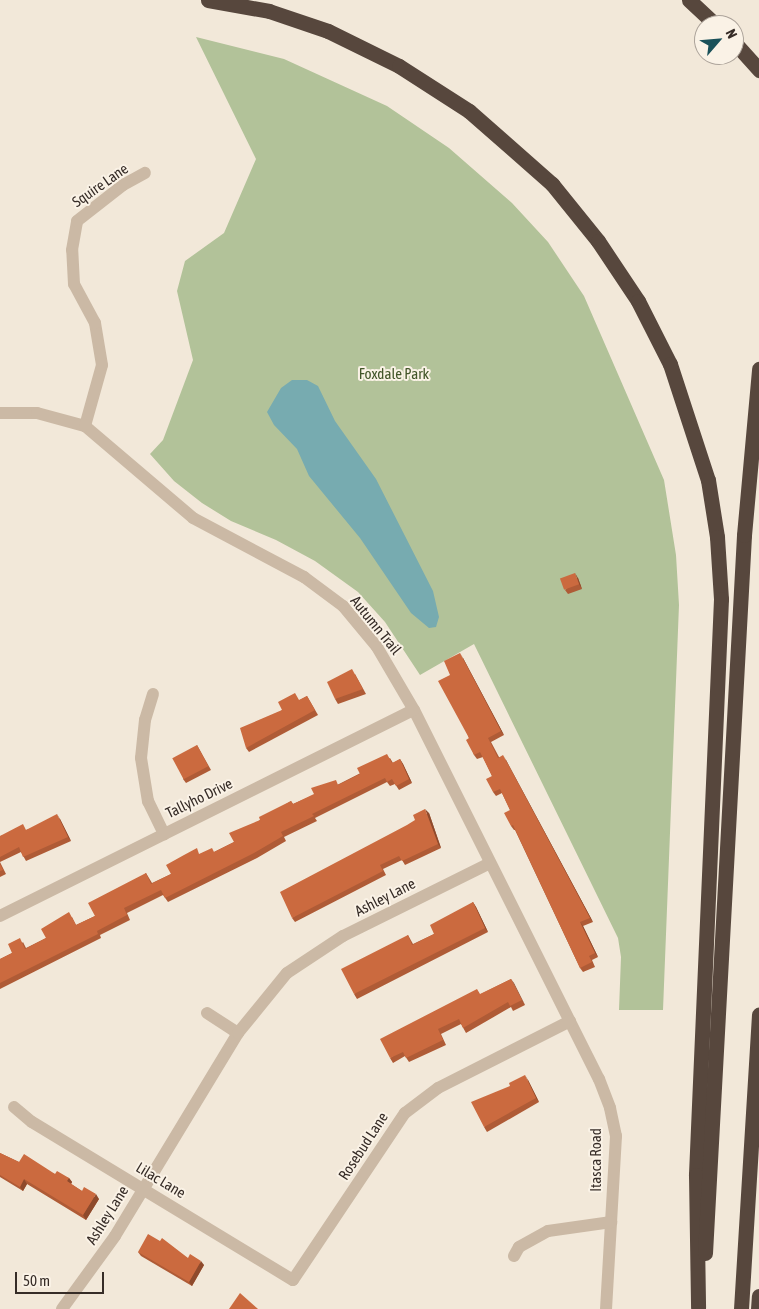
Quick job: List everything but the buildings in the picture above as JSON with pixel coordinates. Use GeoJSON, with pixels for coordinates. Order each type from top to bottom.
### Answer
{"type":"FeatureCollection","features":[{"type":"Feature","properties":{"kind":"highway"},"geometry":{"type":"LineString","coordinates":[[208,0],[269,11],[328,31],[399,66],[469,111],[552,184],[598,241],[638,301],[670,364],[708,480],[717,537],[720,599],[696,1175],[698,1308]]}},
{"type":"Feature","properties":{"kind":"highway"},"geometry":{"type":"LineString","coordinates":[[689,0],[705,15]]}},
{"type":"Feature","properties":{"kind":"highway"},"geometry":{"type":"LineString","coordinates":[[744,53],[759,70]]}},
{"type":"Feature","properties":{"kind":"highway"},"geometry":{"type":"LineString","coordinates":[[698,1308],[708,1226],[744,535],[753,410],[759,369]]}},
{"type":"Feature","properties":{"kind":"highway"},"geometry":{"type":"LineString","coordinates":[[741,1309],[759,1015]]}},
{"type":"Feature","properties":{"kind":"highway"},"geometry":{"type":"LineString","coordinates":[[758,1309],[759,1296]]}},
{"type":"Feature","properties":{"kind":"street","name":"Squire Lane"},"geometry":{"type":"LineString","coordinates":[[84,426],[102,365],[95,323],[74,284],[72,250],[76,221],[123,185],[145,173]]}},
{"type":"Feature","properties":{"kind":"street","name":"Autumn Trail"},"geometry":{"type":"LineString","coordinates":[[0,413],[37,413],[84,426],[192,518],[304,577],[343,606],[377,647],[414,710],[570,1021]]}},
{"type":"Feature","properties":{"kind":"street"},"geometry":{"type":"LineString","coordinates":[[153,694],[145,720],[141,758],[148,801],[164,834]]}},
{"type":"Feature","properties":{"kind":"street","name":"Tallyho Drive"},"geometry":{"type":"LineString","coordinates":[[0,916],[414,710]]}},
{"type":"Feature","properties":{"kind":"street","name":"Ashley Lane"},"geometry":{"type":"LineString","coordinates":[[62,1309],[115,1236],[238,1033],[287,973],[306,958],[343,936],[490,863]]}},
{"type":"Feature","properties":{"kind":"street"},"geometry":{"type":"LineString","coordinates":[[207,1013],[238,1033]]}},
{"type":"Feature","properties":{"kind":"street","name":"Itasca Road"},"geometry":{"type":"LineString","coordinates":[[570,1021],[610,1108],[616,1136],[606,1309]]}},
{"type":"Feature","properties":{"kind":"street","name":"Rosebud Lane"},"geometry":{"type":"LineString","coordinates":[[293,1280],[405,1113],[438,1088],[570,1021]]}},
{"type":"Feature","properties":{"kind":"street","name":"Lilac Lane"},"geometry":{"type":"LineString","coordinates":[[14,1107],[32,1122],[144,1188],[293,1280]]}},
{"type":"Feature","properties":{"kind":"street"},"geometry":{"type":"LineString","coordinates":[[514,1256],[519,1248],[548,1231],[611,1222]]}},
{"type":"Feature","properties":{"kind":"green space","name":"Foxdale Park"},"geometry":{"type":"Polygon","coordinates":[[[196,37],[284,59],[387,106],[449,148],[512,203],[548,242],[584,296],[664,480],[676,555],[679,605],[663,1010],[619,1010],[621,957],[618,938],[474,644],[420,675],[385,622],[358,592],[315,561],[276,540],[231,521],[202,503],[174,481],[150,454],[163,440],[193,360],[177,291],[185,261],[224,233],[256,159],[196,37]]]}},
{"type":"Feature","properties":{"kind":"water"},"geometry":{"type":"Polygon","coordinates":[[[292,380],[307,380],[318,386],[335,421],[376,479],[433,591],[439,617],[436,627],[429,628],[411,613],[360,538],[309,476],[297,449],[274,425],[267,412],[281,388],[292,380]]]}}]}
